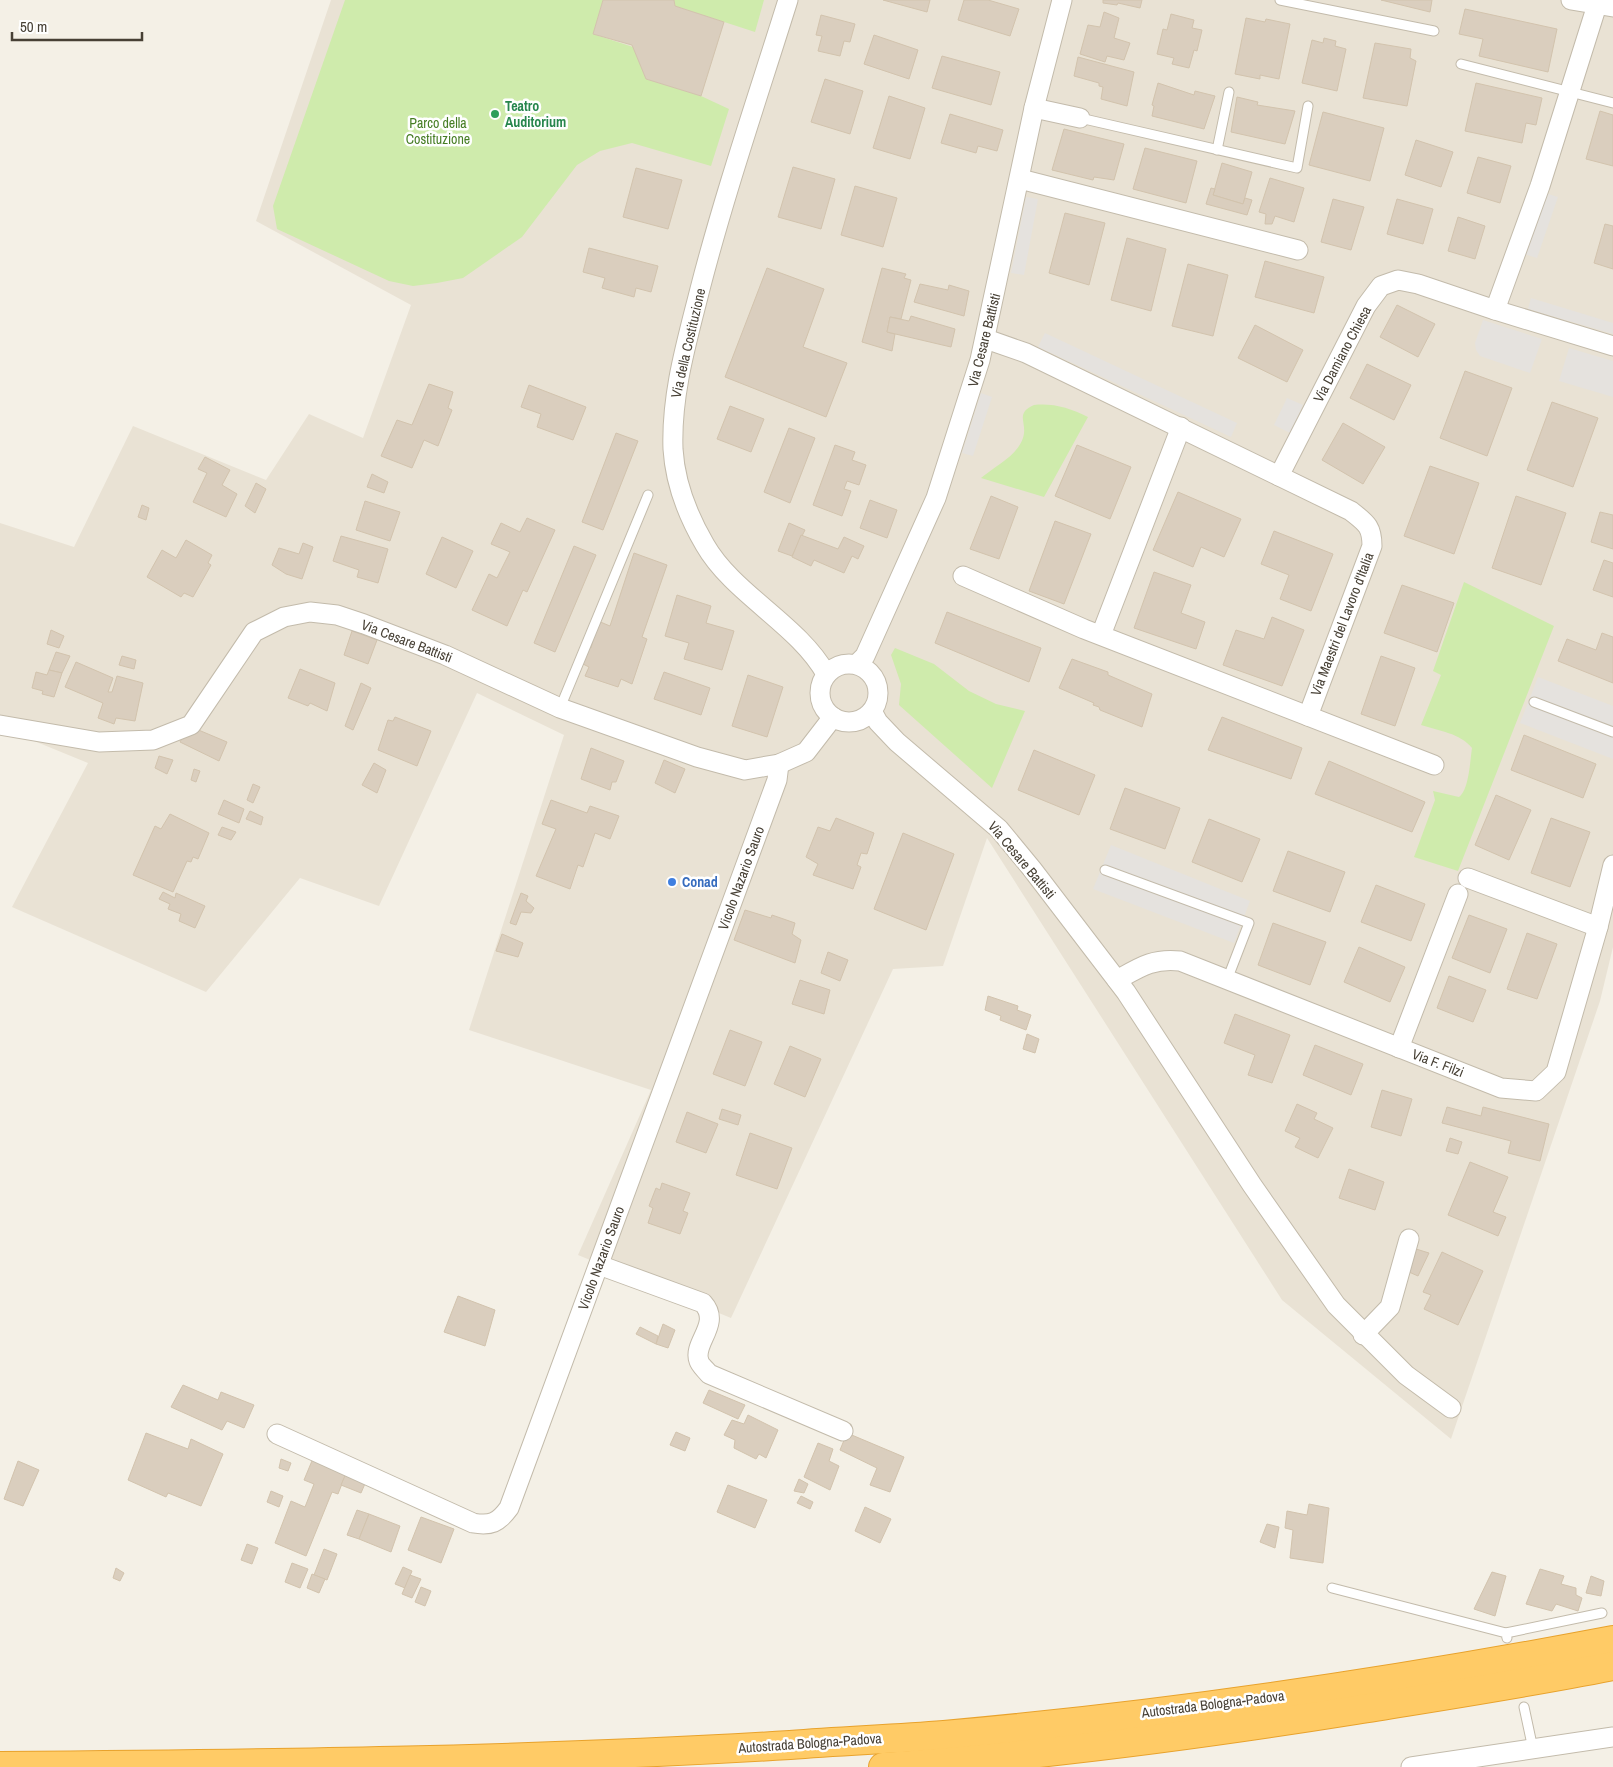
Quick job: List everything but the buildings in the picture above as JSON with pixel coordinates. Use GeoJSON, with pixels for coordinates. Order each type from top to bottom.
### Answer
{"type":"FeatureCollection","features":[{"type":"Feature","properties":{"kind":"highway","name":"Autostrada Bologna-Padova"},"geometry":{"type":"LineString","coordinates":[[0,1766],[355,1763],[638,1754],[943,1735],[1200,1707],[1456,1669],[1613,1640]]}},
{"type":"Feature","properties":{"kind":"highway","name":"Autostrada Bologna-Padova"},"geometry":{"type":"LineString","coordinates":[[883,1767],[956,1762],[1210,1733],[1460,1694],[1613,1666]]}},
{"type":"Feature","properties":{"kind":"street","name":"Via della Costituzione"},"geometry":{"type":"LineString","coordinates":[[788,0],[710,253],[684,351],[674,410],[673,450],[678,480],[688,512],[706,547],[729,575],[805,647],[820,663],[826,674]]}},
{"type":"Feature","properties":{"kind":"street"},"geometry":{"type":"LineString","coordinates":[[1495,310],[1540,186],[1569,92],[1605,6],[1571,0]]}},
{"type":"Feature","properties":{"kind":"street","name":"Via Cesare Battisti"},"geometry":{"type":"LineString","coordinates":[[858,664],[865,656],[936,498],[986,339],[1034,108],[1059,1]]}},
{"type":"Feature","properties":{"kind":"street"},"geometry":{"type":"LineString","coordinates":[[1034,108],[1080,118]]}},
{"type":"Feature","properties":{"kind":"street"},"geometry":{"type":"LineString","coordinates":[[1020,179],[1298,250]]}},
{"type":"Feature","properties":{"kind":"street","name":"Via Damiano Chiesa"},"geometry":{"type":"LineString","coordinates":[[1279,476],[1366,306],[1382,286],[1398,280],[1418,284],[1613,346]]}},
{"type":"Feature","properties":{"kind":"street"},"geometry":{"type":"LineString","coordinates":[[986,339],[1026,354],[1181,427],[1279,476]]}},
{"type":"Feature","properties":{"kind":"street"},"geometry":{"type":"LineString","coordinates":[[1102,635],[1181,427]]}},
{"type":"Feature","properties":{"kind":"street","name":"Via Maestri del Lavoro d'Italia"},"geometry":{"type":"LineString","coordinates":[[1279,476],[1351,511],[1364,520],[1372,531],[1372,546],[1308,716]]}},
{"type":"Feature","properties":{"kind":"street"},"geometry":{"type":"LineString","coordinates":[[963,576],[1102,635],[1434,765]]}},
{"type":"Feature","properties":{"kind":"street","name":"Via Cesare Battisti"},"geometry":{"type":"LineString","coordinates":[[0,725],[99,742],[153,740],[191,725],[254,632],[284,616],[310,612],[337,615],[364,624],[445,655],[560,708],[697,757],[744,770],[779,764],[806,752],[833,718]]}},
{"type":"Feature","properties":{"kind":"street"},"geometry":{"type":"LineString","coordinates":[[840,664],[858,664],[866,668],[877,684],[876,703],[872,711],[865,717],[849,722],[833,718],[825,711],[819,692],[821,682],[826,674],[840,664]]}},
{"type":"Feature","properties":{"kind":"street","name":"Via Cesare Battisti"},"geometry":{"type":"LineString","coordinates":[[872,711],[897,742],[999,829],[1117,980],[1314,1276],[1336,1305],[1406,1375],[1451,1408]]}},
{"type":"Feature","properties":{"kind":"street","name":"Vicolo Nazario Sauro"},"geometry":{"type":"LineString","coordinates":[[276,1434],[473,1523],[487,1525],[500,1521],[509,1508],[599,1265],[777,780],[779,764]]}},
{"type":"Feature","properties":{"kind":"street","name":"Via F. Filzi"},"geometry":{"type":"LineString","coordinates":[[1117,980],[1161,959],[1180,961],[1501,1088],[1536,1091],[1556,1072],[1598,927],[1613,865]]}},
{"type":"Feature","properties":{"kind":"street"},"geometry":{"type":"LineString","coordinates":[[1468,878],[1598,927]]}},
{"type":"Feature","properties":{"kind":"street"},"geometry":{"type":"LineString","coordinates":[[1399,1048],[1458,894]]}},
{"type":"Feature","properties":{"kind":"street"},"geometry":{"type":"LineString","coordinates":[[1364,1335],[1390,1307],[1409,1239]]}},
{"type":"Feature","properties":{"kind":"street"},"geometry":{"type":"LineString","coordinates":[[599,1265],[703,1303],[709,1316],[709,1325],[698,1354],[698,1360],[709,1374],[843,1431]]}},
{"type":"Feature","properties":{"kind":"street"},"geometry":{"type":"LineString","coordinates":[[1411,1767],[1613,1738]]}},
{"type":"Feature","properties":{"kind":"lane"},"geometry":{"type":"LineString","coordinates":[[1280,0],[1434,31]]}},
{"type":"Feature","properties":{"kind":"lane"},"geometry":{"type":"LineString","coordinates":[[1461,64],[1613,103]]}},
{"type":"Feature","properties":{"kind":"lane"},"geometry":{"type":"LineString","coordinates":[[1217,150],[1229,92]]}},
{"type":"Feature","properties":{"kind":"lane"},"geometry":{"type":"LineString","coordinates":[[1080,118],[1297,168],[1308,106]]}},
{"type":"Feature","properties":{"kind":"lane"},"geometry":{"type":"LineString","coordinates":[[560,708],[648,495]]}},
{"type":"Feature","properties":{"kind":"lane"},"geometry":{"type":"LineString","coordinates":[[1534,702],[1613,732]]}},
{"type":"Feature","properties":{"kind":"lane"},"geometry":{"type":"LineString","coordinates":[[1105,870],[1248,923],[1227,980]]}},
{"type":"Feature","properties":{"kind":"lane"},"geometry":{"type":"LineString","coordinates":[[1332,1588],[1507,1636],[1602,1613]]}},
{"type":"Feature","properties":{"kind":"lane"},"geometry":{"type":"LineString","coordinates":[[1524,1706],[1533,1749]]}},
{"type":"Feature","properties":{"kind":"shaded area"},"geometry":{"type":"Polygon","coordinates":[[[331,0],[1613,0],[1613,947],[1600,1001],[1451,1439],[1282,1300],[987,838],[943,966],[893,969],[731,1318],[578,1255],[651,1090],[469,1030],[564,735],[477,693],[379,906],[300,878],[206,992],[12,907],[88,763],[0,727],[0,523],[74,547],[133,426],[266,480],[309,414],[363,438],[411,305],[256,221],[331,0]]]}},
{"type":"Feature","properties":{"kind":"shaded area"},"geometry":{"type":"Polygon","coordinates":[[[1545,193],[1558,197],[1537,258],[1524,254],[1545,193]]]}},
{"type":"Feature","properties":{"kind":"shaded area"},"geometry":{"type":"Polygon","coordinates":[[[1026,197],[1038,199],[1024,275],[1011,273],[1026,197]]]}},
{"type":"Feature","properties":{"kind":"shaded area"},"geometry":{"type":"Polygon","coordinates":[[[1531,298],[1613,323],[1613,334],[1528,309],[1531,298]]]}},
{"type":"Feature","properties":{"kind":"shaded area"},"geometry":{"type":"Polygon","coordinates":[[[1483,320],[1542,339],[1530,373],[1480,356],[1476,350],[1475,343],[1483,320]]]}},
{"type":"Feature","properties":{"kind":"shaded area"},"geometry":{"type":"Polygon","coordinates":[[[1045,333],[1237,423],[1231,437],[1038,347],[1045,333]]]}},
{"type":"Feature","properties":{"kind":"shaded area"},"geometry":{"type":"Polygon","coordinates":[[[1569,348],[1613,361],[1613,397],[1559,381],[1569,348]]]}},
{"type":"Feature","properties":{"kind":"shaded area"},"geometry":{"type":"Polygon","coordinates":[[[981,393],[992,397],[973,456],[962,453],[981,393]]]}},
{"type":"Feature","properties":{"kind":"shaded area"},"geometry":{"type":"Polygon","coordinates":[[[1287,398],[1303,405],[1290,433],[1274,425],[1287,398]]]}},
{"type":"Feature","properties":{"kind":"shaded area"},"geometry":{"type":"Polygon","coordinates":[[[1538,677],[1613,706],[1613,759],[1520,723],[1538,677]]]}},
{"type":"Feature","properties":{"kind":"shaded area"},"geometry":{"type":"Polygon","coordinates":[[[1111,845],[1250,901],[1234,943],[1093,889],[1111,845]]]}},
{"type":"Feature","properties":{"kind":"green space","name":"Parco della Costituzione"},"geometry":{"type":"Polygon","coordinates":[[[345,0],[603,0],[593,34],[633,47],[646,79],[701,96],[729,109],[711,166],[632,143],[600,151],[577,165],[522,237],[463,278],[413,286],[389,281],[277,229],[273,206],[345,0]]]}},
{"type":"Feature","properties":{"kind":"green space"},"geometry":{"type":"Polygon","coordinates":[[[674,0],[764,0],[755,32],[675,6],[674,0]]]}},
{"type":"Feature","properties":{"kind":"green space"},"geometry":{"type":"Polygon","coordinates":[[[1034,405],[1061,407],[1088,417],[1044,497],[981,478],[1016,450],[1023,438],[1023,415],[1028,408],[1034,405]]]}},
{"type":"Feature","properties":{"kind":"green space"},"geometry":{"type":"Polygon","coordinates":[[[1464,582],[1554,626],[1458,871],[1414,857],[1435,800],[1433,791],[1459,797],[1465,788],[1468,775],[1472,748],[1462,739],[1421,725],[1441,675],[1433,671],[1464,582]]]}},
{"type":"Feature","properties":{"kind":"green space"},"geometry":{"type":"Polygon","coordinates":[[[895,648],[934,664],[969,691],[996,704],[1025,711],[992,788],[899,705],[901,684],[891,655],[895,648]]]}},
{"type":"Feature","properties":{"kind":"place","name":"Teatro Auditorium"},"geometry":{"type":"Point","coordinates":[495,114]}},
{"type":"Feature","properties":{"kind":"place","name":"Conad"},"geometry":{"type":"Point","coordinates":[672,882]}}]}
